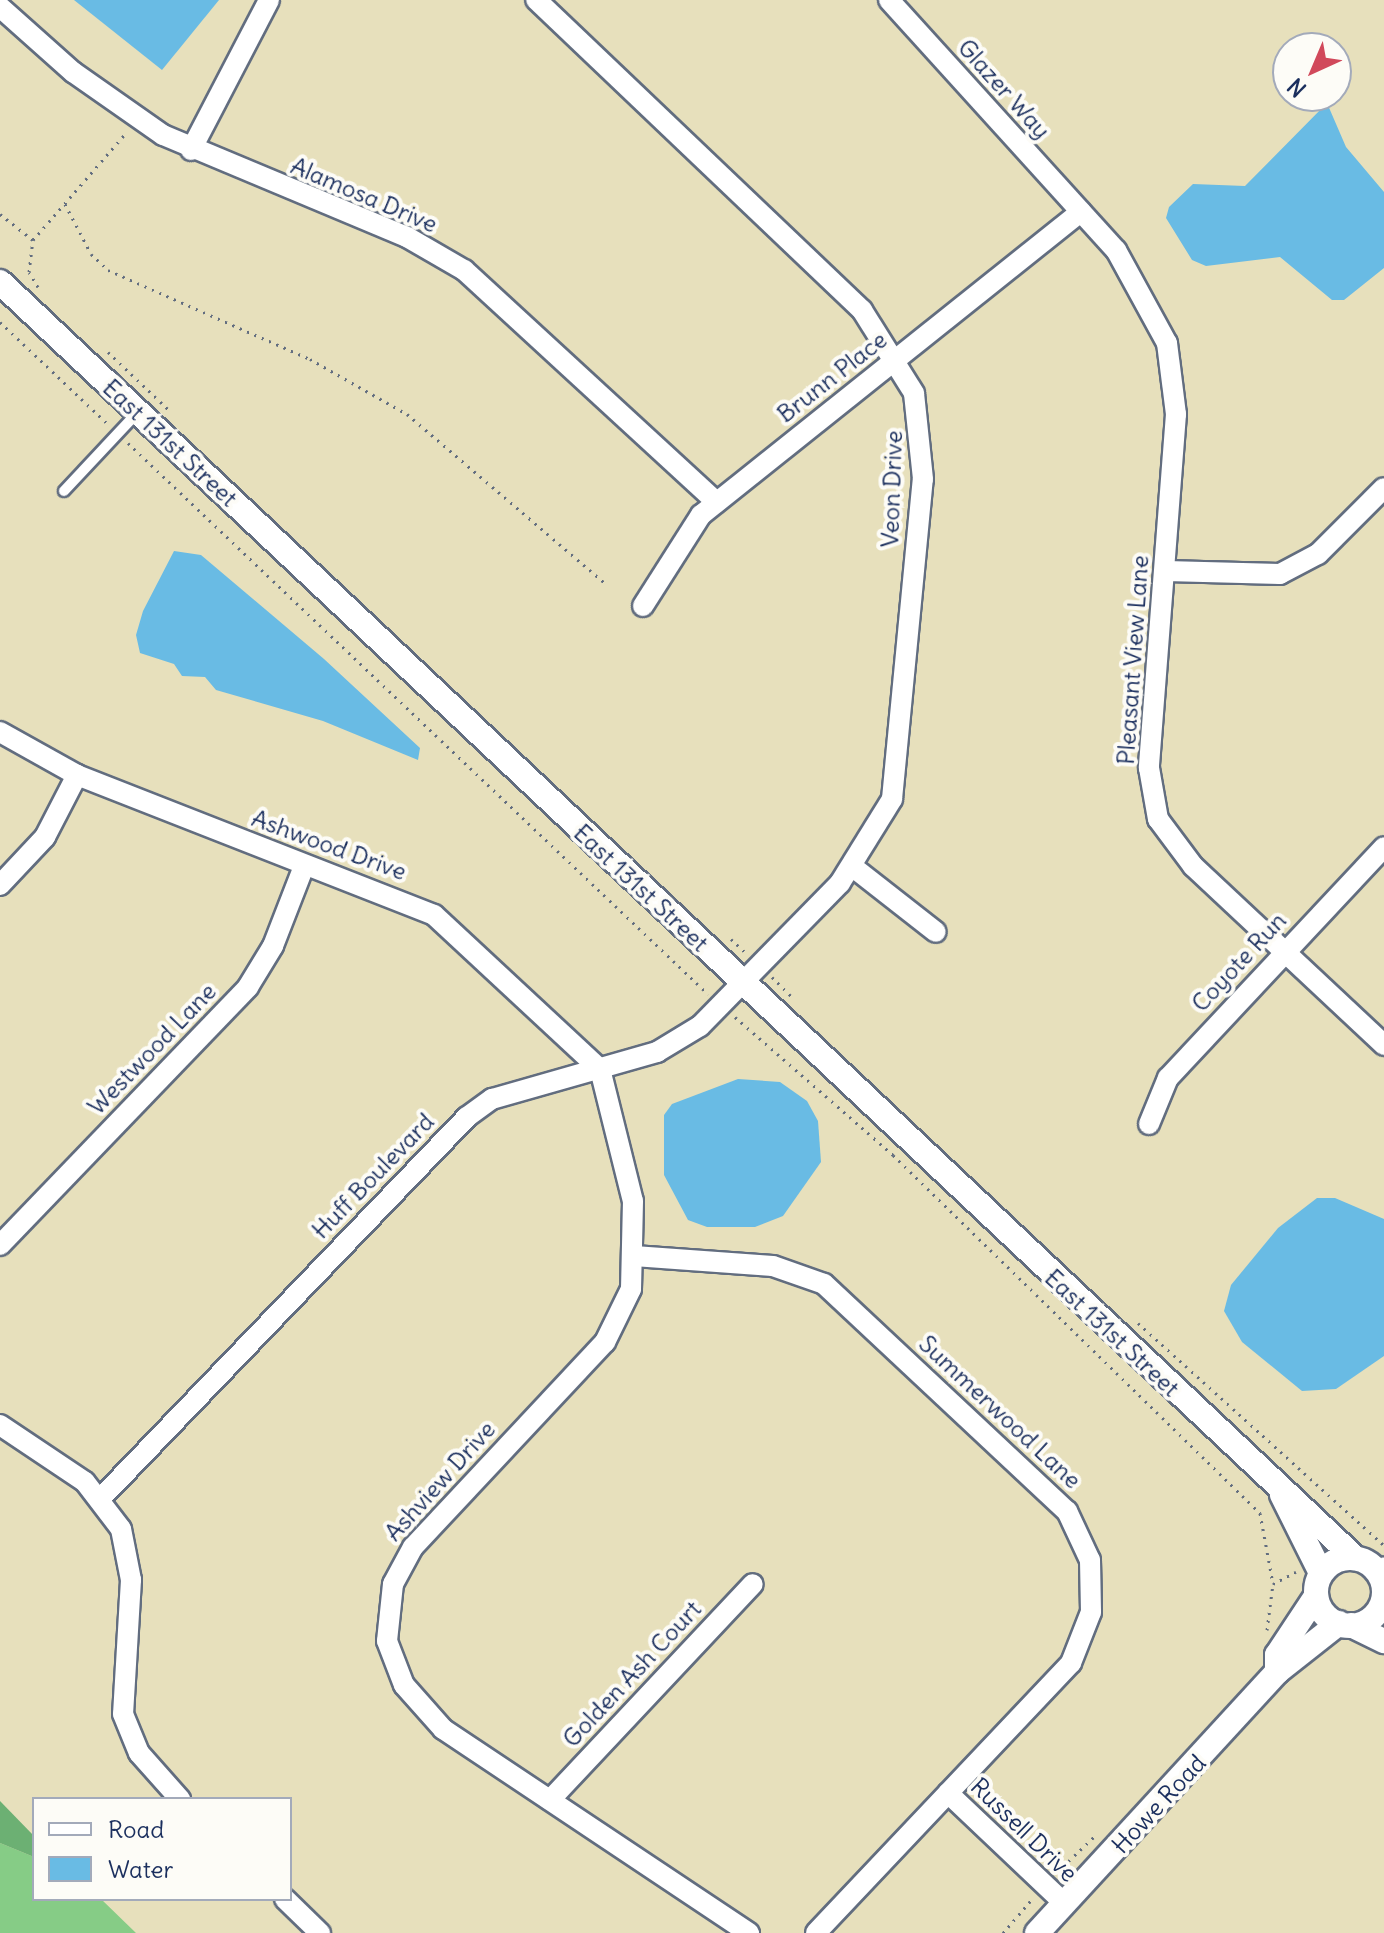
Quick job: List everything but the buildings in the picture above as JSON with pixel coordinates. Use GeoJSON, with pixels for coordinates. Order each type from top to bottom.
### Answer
{"type":"FeatureCollection","features":[{"type":"Feature","properties":{"kind":"street"},"geometry":{"type":"LineString","coordinates":[[191,150],[269,0]]}},
{"type":"Feature","properties":{"kind":"street","name":"Veon Drive"},"geometry":{"type":"LineString","coordinates":[[536,0],[862,310],[897,359],[914,393],[924,454],[899,768],[886,814],[853,867],[742,984]]}},
{"type":"Feature","properties":{"kind":"street","name":"Glazer Way"},"geometry":{"type":"LineString","coordinates":[[889,0],[1081,212]]}},
{"type":"Feature","properties":{"kind":"street","name":"Alamosa Drive"},"geometry":{"type":"LineString","coordinates":[[0,7],[138,119],[191,150],[388,229],[455,264],[515,311],[716,502]]}},
{"type":"Feature","properties":{"kind":"street","name":"Brunn Place"},"geometry":{"type":"LineString","coordinates":[[643,606],[679,543],[716,502],[1081,212]]}},
{"type":"Feature","properties":{"kind":"street","name":"Pleasant View Lane"},"geometry":{"type":"LineString","coordinates":[[1081,212],[1129,267],[1167,343],[1176,414],[1149,768],[1158,819],[1193,866],[1384,1045]]}},
{"type":"Feature","properties":{"kind":"street","name":"East 131st Street"},"geometry":{"type":"LineString","coordinates":[[0,282],[1282,1495],[1318,1577]]}},
{"type":"Feature","properties":{"kind":"street"},"geometry":{"type":"LineString","coordinates":[[1166,571],[1236,578],[1292,569],[1318,554],[1384,488]]}},
{"type":"Feature","properties":{"kind":"street","name":"Ashwood Drive"},"geometry":{"type":"LineString","coordinates":[[0,732],[77,775],[304,866],[405,901],[449,925],[600,1069]]}},
{"type":"Feature","properties":{"kind":"street"},"geometry":{"type":"LineString","coordinates":[[0,885],[45,837],[77,775]]}},
{"type":"Feature","properties":{"kind":"street","name":"Coyote Run"},"geometry":{"type":"LineString","coordinates":[[1149,1124],[1168,1078],[1384,847]]}},
{"type":"Feature","properties":{"kind":"street","name":"Westwood Lane"},"geometry":{"type":"LineString","coordinates":[[0,1245],[248,987],[273,946],[304,866]]}},
{"type":"Feature","properties":{"kind":"street"},"geometry":{"type":"LineString","coordinates":[[853,867],[936,932]]}},
{"type":"Feature","properties":{"kind":"street","name":"Huff Boulevard"},"geometry":{"type":"LineString","coordinates":[[101,1498],[467,1117],[492,1099],[600,1069],[681,1040],[742,984]]}},
{"type":"Feature","properties":{"kind":"street","name":"Ashview Drive"},"geometry":{"type":"LineString","coordinates":[[600,1069],[620,1128],[634,1256],[631,1289],[605,1342],[413,1547],[388,1605],[390,1653],[415,1701],[550,1800],[749,1933]]}},
{"type":"Feature","properties":{"kind":"street","name":"Summerwood Lane"},"geometry":{"type":"LineString","coordinates":[[634,1256],[773,1266],[824,1284],[1080,1530],[1093,1586],[1084,1638],[1071,1663],[816,1933]]}},
{"type":"Feature","properties":{"kind":"street"},"geometry":{"type":"LineString","coordinates":[[0,1425],[101,1498],[128,1552],[123,1714],[139,1753],[178,1797]]}},
{"type":"Feature","properties":{"kind":"street","name":"East 131st Street"},"geometry":{"type":"LineString","coordinates":[[1282,1495],[1295,1498],[1347,1549]]}},
{"type":"Feature","properties":{"kind":"street"},"geometry":{"type":"LineString","coordinates":[[1345,1624],[1372,1618],[1384,1598],[1381,1570],[1347,1549],[1318,1577],[1345,1624],[1384,1641]]}},
{"type":"Feature","properties":{"kind":"street","name":"Howe Road"},"geometry":{"type":"LineString","coordinates":[[1277,1672],[1277,1655],[1318,1577]]}},
{"type":"Feature","properties":{"kind":"street","name":"Golden Ash Court"},"geometry":{"type":"LineString","coordinates":[[550,1800],[753,1584]]}},
{"type":"Feature","properties":{"kind":"street","name":"Howe Road"},"geometry":{"type":"LineString","coordinates":[[1037,1933],[1277,1672],[1345,1624]]}},
{"type":"Feature","properties":{"kind":"street","name":"Russell Drive"},"geometry":{"type":"LineString","coordinates":[[948,1793],[1065,1904]]}},
{"type":"Feature","properties":{"kind":"street"},"geometry":{"type":"LineString","coordinates":[[287,1901],[320,1933]]}},
{"type":"Feature","properties":{"kind":"lane"},"geometry":{"type":"LineString","coordinates":[[64,491],[138,412]]}},
{"type":"Feature","properties":{"kind":"path"},"geometry":{"type":"LineString","coordinates":[[46,295],[29,272],[33,240],[138,119]]}},
{"type":"Feature","properties":{"kind":"path"},"geometry":{"type":"LineString","coordinates":[[65,204],[91,254],[108,270],[310,359],[407,414],[607,585]]}},
{"type":"Feature","properties":{"kind":"path"},"geometry":{"type":"LineString","coordinates":[[0,214],[33,240]]}},
{"type":"Feature","properties":{"kind":"path"},"geometry":{"type":"LineString","coordinates":[[0,322],[722,1005],[893,1155],[1260,1513],[1273,1584],[1265,1638]]}},
{"type":"Feature","properties":{"kind":"path"},"geometry":{"type":"LineString","coordinates":[[100,345],[175,416]]}},
{"type":"Feature","properties":{"kind":"path"},"geometry":{"type":"LineString","coordinates":[[723,933],[802,1008]]}},
{"type":"Feature","properties":{"kind":"path"},"geometry":{"type":"LineString","coordinates":[[1132,1318],[1289,1452],[1359,1524],[1384,1545]]}},
{"type":"Feature","properties":{"kind":"path"},"geometry":{"type":"LineString","coordinates":[[1347,1549],[1359,1524]]}},
{"type":"Feature","properties":{"kind":"path"},"geometry":{"type":"LineString","coordinates":[[1273,1584],[1318,1577]]}},
{"type":"Feature","properties":{"kind":"path"},"geometry":{"type":"LineString","coordinates":[[1003,1933],[1044,1884],[1098,1834]]}},
{"type":"Feature","properties":{"kind":"green space"},"geometry":{"type":"Polygon","coordinates":[[[0,1801],[32,1834],[32,1856],[0,1843],[0,1801]]]}},
{"type":"Feature","properties":{"kind":"green space"},"geometry":{"type":"Polygon","coordinates":[[[0,1843],[32,1856],[32,1901],[103,1901],[136,1933],[0,1933],[0,1843]]]}},
{"type":"Feature","properties":{"kind":"water"},"geometry":{"type":"Polygon","coordinates":[[[74,0],[219,0],[162,70],[74,0]]]}},
{"type":"Feature","properties":{"kind":"water"},"geometry":{"type":"Polygon","coordinates":[[[1318,112],[1331,112],[1346,147],[1384,192],[1384,268],[1344,300],[1332,300],[1280,257],[1206,266],[1192,260],[1166,218],[1169,207],[1193,184],[1245,186],[1318,112]]]}},
{"type":"Feature","properties":{"kind":"water"},"geometry":{"type":"Polygon","coordinates":[[[174,551],[201,555],[324,659],[420,748],[418,760],[323,721],[216,690],[205,677],[182,676],[174,664],[140,653],[136,635],[143,611],[174,551]]]}},
{"type":"Feature","properties":{"kind":"water"},"geometry":{"type":"Polygon","coordinates":[[[738,1079],[780,1082],[807,1101],[818,1121],[821,1162],[783,1216],[755,1227],[707,1227],[688,1220],[664,1175],[664,1115],[672,1104],[738,1079]]]}},
{"type":"Feature","properties":{"kind":"water"},"geometry":{"type":"Polygon","coordinates":[[[1317,1198],[1335,1198],[1384,1219],[1384,1356],[1336,1389],[1302,1391],[1242,1342],[1224,1311],[1231,1285],[1278,1228],[1317,1198]]]}}]}
